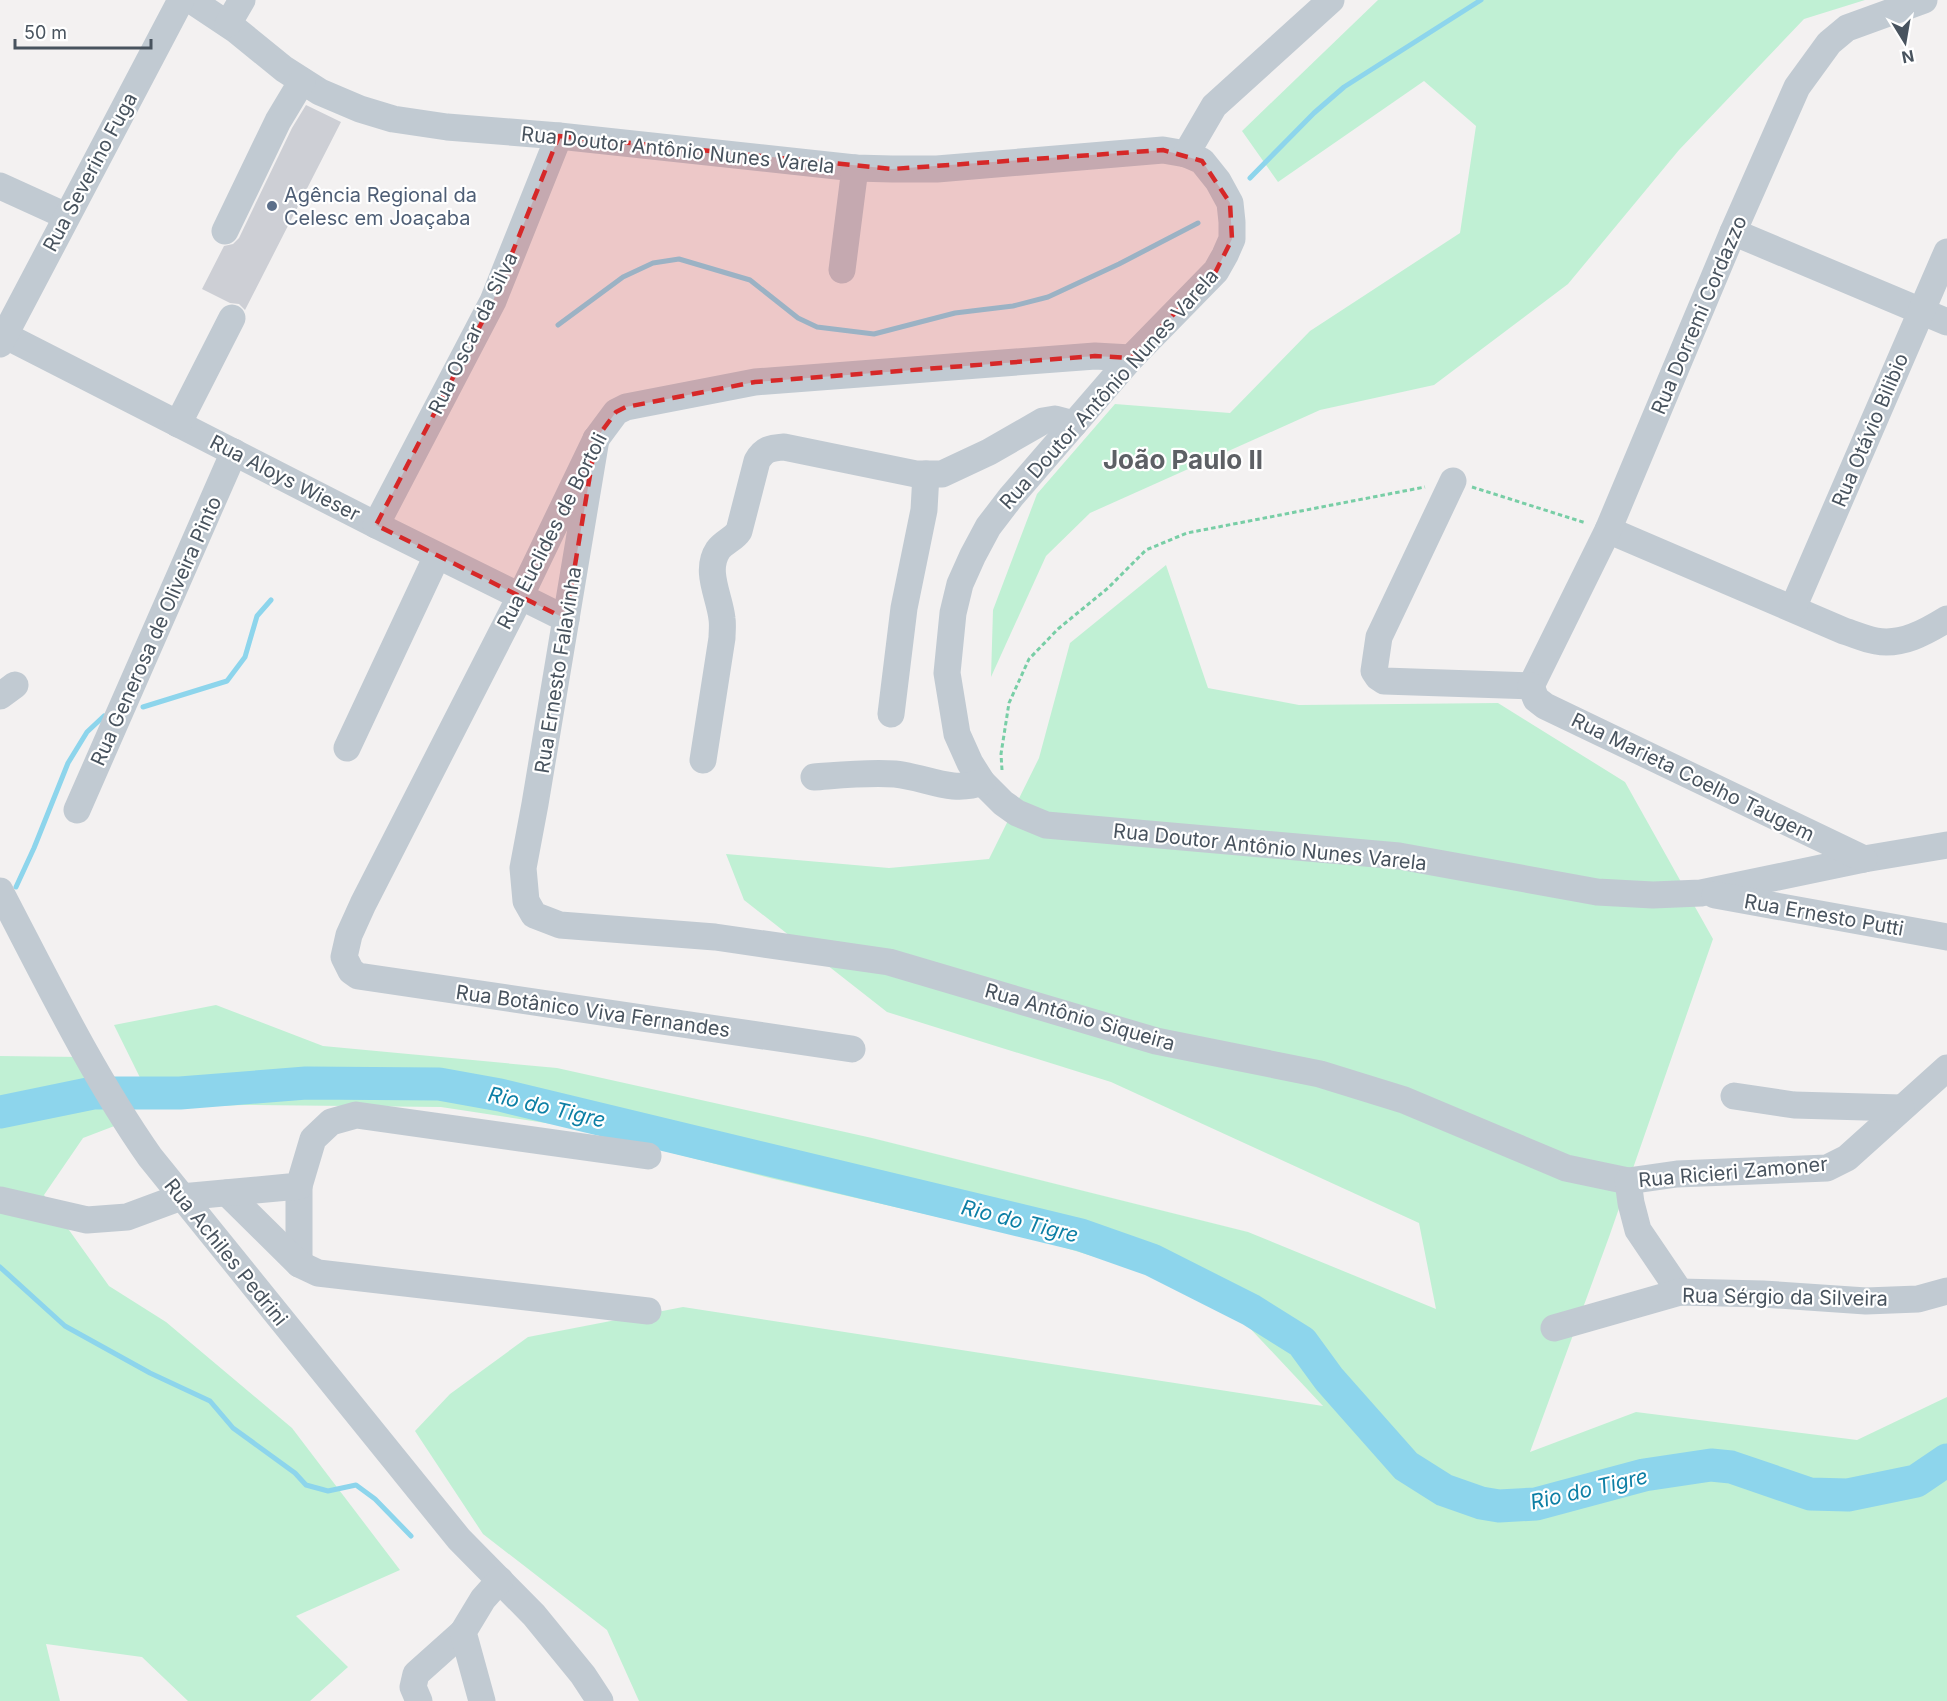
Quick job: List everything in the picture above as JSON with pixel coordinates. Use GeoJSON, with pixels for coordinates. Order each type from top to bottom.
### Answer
{"type":"FeatureCollection","features":[{"type":"Feature","properties":{"kind":"street","name":"Rua Severino Fuga"},"geometry":{"type":"LineString","coordinates":[[2,339],[181,0]]}},
{"type":"Feature","properties":{"kind":"street","name":"Rua Doutor Antônio Nunes Varela"},"geometry":{"type":"LineString","coordinates":[[191,0],[228,24],[284,69],[320,92],[360,110],[393,119],[447,127],[559,136],[855,168],[937,169],[1162,150],[1186,154],[1202,161],[1218,181],[1230,203],[1233,222],[1232,239],[1216,271],[1131,358],[1011,497],[988,527],[960,584],[953,613],[947,673],[957,734],[970,763],[982,782],[1017,813],[1046,825],[1399,856],[1597,892],[1653,895],[1701,893],[1864,859],[1947,845]]}},
{"type":"Feature","properties":{"kind":"street"},"geometry":{"type":"LineString","coordinates":[[228,24],[242,0]]}},
{"type":"Feature","properties":{"kind":"street"},"geometry":{"type":"LineString","coordinates":[[1186,154],[1214,106],[1331,0]]}},
{"type":"Feature","properties":{"kind":"street","name":"Rua Dorremi Cordazzo"},"geometry":{"type":"LineString","coordinates":[[1531,686],[1608,530],[1733,232],[1797,87],[1829,43],[1847,28],[1924,0]]}},
{"type":"Feature","properties":{"kind":"street"},"geometry":{"type":"LineString","coordinates":[[225,231],[278,121],[302,81]]}},
{"type":"Feature","properties":{"kind":"street","name":"Rua Oscar da Silva"},"geometry":{"type":"LineString","coordinates":[[376,525],[493,301],[559,136]]}},
{"type":"Feature","properties":{"kind":"street"},"geometry":{"type":"LineString","coordinates":[[842,270],[855,168]]}},
{"type":"Feature","properties":{"kind":"street"},"geometry":{"type":"LineString","coordinates":[[0,186],[66,216]]}},
{"type":"Feature","properties":{"kind":"street"},"geometry":{"type":"LineString","coordinates":[[1733,232],[1947,322]]}},
{"type":"Feature","properties":{"kind":"street","name":"Rua Otávio Bilibio"},"geometry":{"type":"LineString","coordinates":[[1793,608],[1947,252]]}},
{"type":"Feature","properties":{"kind":"street"},"geometry":{"type":"LineString","coordinates":[[178,424],[232,318]]}},
{"type":"Feature","properties":{"kind":"street","name":"Rua Aloys Wieser"},"geometry":{"type":"LineString","coordinates":[[2,339],[178,424],[566,619]]}},
{"type":"Feature","properties":{"kind":"street","name":"Rua Euclides de Bortoli"},"geometry":{"type":"LineString","coordinates":[[344,957],[350,934],[363,904],[520,597],[596,439],[616,412],[626,407],[755,382],[1095,356],[1131,358]]}},
{"type":"Feature","properties":{"kind":"street"},"geometry":{"type":"LineString","coordinates":[[703,760],[722,638],[722,617],[712,578],[715,556],[719,548],[735,537],[739,531],[757,461],[762,453],[770,448],[784,447],[916,474],[942,474],[988,452],[1043,421],[1055,419],[1074,424]]}},
{"type":"Feature","properties":{"kind":"street","name":"Rua Ernesto Falavinha"},"geometry":{"type":"LineString","coordinates":[[526,901],[523,868],[596,439]]}},
{"type":"Feature","properties":{"kind":"street","name":"Rua Generosa de Oliveira Pinto"},"geometry":{"type":"LineString","coordinates":[[77,810],[234,452]]}},
{"type":"Feature","properties":{"kind":"street"},"geometry":{"type":"LineString","coordinates":[[891,714],[904,608],[924,510],[926,474]]}},
{"type":"Feature","properties":{"kind":"street"},"geometry":{"type":"LineString","coordinates":[[1453,481],[1379,637],[1374,671],[1384,681],[1531,686]]}},
{"type":"Feature","properties":{"kind":"street"},"geometry":{"type":"LineString","coordinates":[[1608,530],[1844,631],[1876,641],[1894,641],[1915,636],[1947,619]]}},
{"type":"Feature","properties":{"kind":"street"},"geometry":{"type":"LineString","coordinates":[[348,748],[437,556]]}},
{"type":"Feature","properties":{"kind":"street","name":"Rua Marieta Coelho Taugem"},"geometry":{"type":"LineString","coordinates":[[1531,686],[1536,699],[1545,706],[1864,859]]}},
{"type":"Feature","properties":{"kind":"street"},"geometry":{"type":"LineString","coordinates":[[814,777],[865,773],[896,774],[961,788],[982,782]]}},
{"type":"Feature","properties":{"kind":"street","name":"Rua Achiles Pedrini"},"geometry":{"type":"LineString","coordinates":[[0,891],[85,1053],[125,1121],[181,1197],[459,1539],[534,1615],[583,1675],[600,1701]]}},
{"type":"Feature","properties":{"kind":"street","name":"Rua Ernesto Putti"},"geometry":{"type":"LineString","coordinates":[[1701,893],[1947,937]]}},
{"type":"Feature","properties":{"kind":"street","name":"Rua Antônio Siqueira"},"geometry":{"type":"LineString","coordinates":[[526,901],[534,915],[560,925],[715,937],[889,962],[1156,1041],[1320,1074],[1404,1100],[1566,1168],[1628,1181]]}},
{"type":"Feature","properties":{"kind":"street","name":"Rua Botânico Viva Fernandes"},"geometry":{"type":"LineString","coordinates":[[344,957],[351,970],[358,976],[852,1049]]}},
{"type":"Feature","properties":{"kind":"street","name":"Rua Ricieri Zamoner"},"geometry":{"type":"LineString","coordinates":[[1628,1181],[1677,1174],[1827,1168],[1847,1158],[1947,1068]]}},
{"type":"Feature","properties":{"kind":"street"},"geometry":{"type":"LineString","coordinates":[[1734,1096],[1794,1105],[1901,1108]]}},
{"type":"Feature","properties":{"kind":"street"},"geometry":{"type":"LineString","coordinates":[[299,1264],[299,1186],[313,1139],[331,1122],[356,1115],[648,1156]]}},
{"type":"Feature","properties":{"kind":"street"},"geometry":{"type":"LineString","coordinates":[[1628,1181],[1638,1230],[1680,1292]]}},
{"type":"Feature","properties":{"kind":"street"},"geometry":{"type":"LineString","coordinates":[[0,1200],[87,1220],[127,1217],[181,1197],[299,1186]]}},
{"type":"Feature","properties":{"kind":"street"},"geometry":{"type":"LineString","coordinates":[[227,1193],[299,1264],[318,1273],[648,1311]]}},
{"type":"Feature","properties":{"kind":"street","name":"Rua Sérgio da Silveira"},"geometry":{"type":"LineString","coordinates":[[1554,1328],[1680,1292],[1763,1294],[1866,1301],[1918,1299],[1947,1291]]}},
{"type":"Feature","properties":{"kind":"street"},"geometry":{"type":"LineString","coordinates":[[419,1701],[413,1687],[416,1674],[463,1632],[483,1599],[500,1580]]}},
{"type":"Feature","properties":{"kind":"street"},"geometry":{"type":"LineString","coordinates":[[463,1632],[482,1701]]}},
{"type":"Feature","properties":{"kind":"path"},"geometry":{"type":"LineString","coordinates":[[1003,802],[1001,754],[1009,703],[1029,659],[1058,629],[1108,588],[1146,550],[1187,533],[1453,481],[1608,530]]}},
{"type":"Feature","properties":{"kind":"highlighted area"},"geometry":{"type":"Polygon","coordinates":[[[559,136],[892,169],[1163,150],[1202,161],[1230,203],[1232,239],[1216,271],[1131,358],[1095,356],[755,382],[626,407],[616,412],[596,439],[566,619],[376,525],[493,301],[559,136]]]}},
{"type":"Feature","properties":{"kind":"green space"},"geometry":{"type":"Polygon","coordinates":[[[1378,0],[1865,0],[1804,19],[1679,150],[1568,284],[1434,385],[1320,410],[1090,513],[1046,556],[991,677],[993,610],[1037,494],[1115,404],[1230,413],[1310,331],[1460,233],[1476,126],[1424,81],[1278,182],[1242,131],[1378,0]]]}},
{"type":"Feature","properties":{"kind":"green space"},"geometry":{"type":"Polygon","coordinates":[[[1166,565],[1208,688],[1299,705],[1498,703],[1625,782],[1713,939],[1609,1237],[1530,1452],[1636,1412],[1857,1440],[1947,1397],[1947,1701],[639,1701],[607,1630],[483,1534],[415,1431],[450,1394],[528,1337],[683,1307],[1323,1406],[1245,1323],[1156,1275],[1042,1241],[774,1179],[657,1149],[643,1139],[579,1121],[565,1126],[441,1107],[244,1105],[155,1108],[114,1025],[216,1005],[323,1046],[557,1068],[872,1138],[1248,1232],[1436,1309],[1419,1223],[1111,1082],[887,1012],[744,900],[726,854],[889,868],[989,859],[1039,758],[1070,643],[1166,565]]]}},
{"type":"Feature","properties":{"kind":"green space"},"geometry":{"type":"Polygon","coordinates":[[[0,1056],[82,1057],[117,1125],[83,1138],[44,1195],[109,1286],[166,1322],[292,1428],[400,1570],[296,1616],[348,1667],[310,1701],[188,1701],[142,1657],[46,1644],[60,1701],[0,1701],[0,1056]]]}},
{"type":"Feature","properties":{"kind":"building","name":"Agência Regional da Celesc em Joaçaba"},"geometry":{"type":"Polygon","coordinates":[[[306,105],[341,122],[245,310],[239,304],[230,303],[202,289],[224,246],[233,244],[239,238],[292,128],[306,105]]]}},
{"type":"Feature","properties":{"kind":"waterway"},"geometry":{"type":"LineString","coordinates":[[1250,178],[1314,113],[1344,87],[1481,0]]}},
{"type":"Feature","properties":{"kind":"waterway"},"geometry":{"type":"LineString","coordinates":[[558,325],[623,277],[653,263],[679,259],[750,280],[798,318],[817,327],[874,334],[955,313],[1013,306],[1048,297],[1119,264],[1198,223]]}},
{"type":"Feature","properties":{"kind":"waterway"},"geometry":{"type":"LineString","coordinates":[[143,707],[227,681],[245,657],[257,616],[271,600]]}},
{"type":"Feature","properties":{"kind":"waterway"},"geometry":{"type":"LineString","coordinates":[[16,887],[68,763],[87,732],[104,716]]}},
{"type":"Feature","properties":{"kind":"waterway","name":"Rio do Tigre"},"geometry":{"type":"LineString","coordinates":[[0,1112],[93,1093],[180,1093],[306,1083],[439,1084],[500,1095],[1081,1235],[1152,1260],[1251,1310],[1302,1342],[1329,1379],[1406,1466],[1444,1490],[1481,1503],[1499,1506],[1536,1504],[1644,1475],[1711,1465],[1731,1467],[1810,1494],[1848,1495],[1916,1481],[1947,1460]]}},
{"type":"Feature","properties":{"kind":"waterway"},"geometry":{"type":"LineString","coordinates":[[0,1267],[65,1326],[150,1373],[210,1401],[233,1428],[295,1473],[306,1485],[328,1491],[356,1485],[375,1499],[411,1536]]}},
{"type":"Feature","properties":{"kind":"place","name":"Agência Regional da Celesc em Joaçaba"},"geometry":{"type":"Point","coordinates":[272,206]}},
{"type":"Feature","properties":{"kind":"district","name":"João Paulo II"},"geometry":{"type":"Point","coordinates":[1183,459]}}]}
